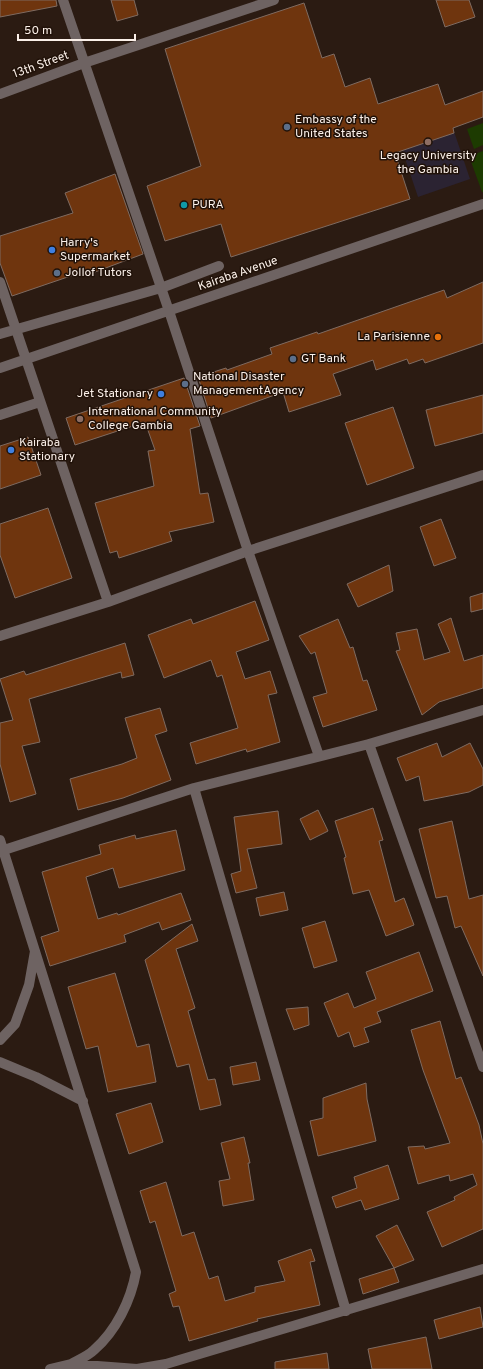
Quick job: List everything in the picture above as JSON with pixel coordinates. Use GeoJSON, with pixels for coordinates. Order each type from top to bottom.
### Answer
{"type":"FeatureCollection","features":[{"type":"Feature","properties":{"kind":"street"},"geometry":{"type":"LineString","coordinates":[[63,0],[169,311],[248,551],[319,756]]}},
{"type":"Feature","properties":{"kind":"street","name":"13th Street"},"geometry":{"type":"LineString","coordinates":[[0,94],[84,63],[274,0]]}},
{"type":"Feature","properties":{"kind":"street","name":"Kairaba Avenue"},"geometry":{"type":"LineString","coordinates":[[0,368],[483,204]]}},
{"type":"Feature","properties":{"kind":"street"},"geometry":{"type":"LineString","coordinates":[[0,334],[161,288],[219,266]]}},
{"type":"Feature","properties":{"kind":"street"},"geometry":{"type":"LineString","coordinates":[[0,282],[108,602]]}},
{"type":"Feature","properties":{"kind":"street"},"geometry":{"type":"LineString","coordinates":[[0,415],[40,402]]}},
{"type":"Feature","properties":{"kind":"street"},"geometry":{"type":"LineString","coordinates":[[0,636],[108,602],[248,551],[483,475]]}},
{"type":"Feature","properties":{"kind":"street"},"geometry":{"type":"LineString","coordinates":[[4,850],[194,788],[369,744],[483,710]]}},
{"type":"Feature","properties":{"kind":"street"},"geometry":{"type":"LineString","coordinates":[[369,744],[483,1067]]}},
{"type":"Feature","properties":{"kind":"street"},"geometry":{"type":"LineString","coordinates":[[194,788],[346,1311]]}},
{"type":"Feature","properties":{"kind":"street"},"geometry":{"type":"LineString","coordinates":[[0,840],[136,1272],[134,1285],[112,1331],[94,1350],[71,1364]]}},
{"type":"Feature","properties":{"kind":"street"},"geometry":{"type":"LineString","coordinates":[[0,1040],[15,1024],[29,985],[35,950]]}},
{"type":"Feature","properties":{"kind":"street"},"geometry":{"type":"LineString","coordinates":[[0,1062],[36,1077],[82,1100]]}},
{"type":"Feature","properties":{"kind":"street"},"geometry":{"type":"LineString","coordinates":[[50,1369],[71,1364],[137,1369],[166,1364],[483,1269]]}},
{"type":"Feature","properties":{"kind":"shaded area","name":"Legacy University the Gambia"},"geometry":{"type":"Polygon","coordinates":[[[438,84],[470,179],[418,197],[386,102],[438,84]]]}},
{"type":"Feature","properties":{"kind":"green space"},"geometry":{"type":"Polygon","coordinates":[[[483,123],[483,145],[474,149],[467,129],[483,123]]]}},
{"type":"Feature","properties":{"kind":"green space"},"geometry":{"type":"Polygon","coordinates":[[[483,151],[483,192],[482,192],[469,156],[483,151]]]}},
{"type":"Feature","properties":{"kind":"building"},"geometry":{"type":"Polygon","coordinates":[[[0,0],[56,0],[57,6],[0,17],[0,0]]]}},
{"type":"Feature","properties":{"kind":"building"},"geometry":{"type":"Polygon","coordinates":[[[111,0],[134,0],[138,15],[117,21],[111,0]]]}},
{"type":"Feature","properties":{"kind":"building"},"geometry":{"type":"Polygon","coordinates":[[[436,0],[469,0],[475,17],[445,27],[436,0]]]}},
{"type":"Feature","properties":{"kind":"building","name":"Embassy of the United States"},"geometry":{"type":"Polygon","coordinates":[[[304,3],[322,58],[334,54],[345,87],[370,78],[378,104],[438,84],[445,105],[483,91],[483,117],[453,128],[454,133],[395,153],[410,199],[231,257],[221,224],[165,241],[147,186],[201,166],[165,49],[304,3]]]}},
{"type":"Feature","properties":{"kind":"building"},"geometry":{"type":"Polygon","coordinates":[[[115,174],[143,254],[95,272],[94,268],[12,296],[0,263],[0,236],[73,213],[65,193],[115,174]]]}},
{"type":"Feature","properties":{"kind":"building"},"geometry":{"type":"Polygon","coordinates":[[[483,282],[483,343],[425,363],[423,359],[409,364],[407,359],[376,370],[373,360],[333,374],[341,395],[289,412],[283,392],[211,418],[198,377],[226,368],[227,370],[272,354],[270,348],[317,332],[318,334],[444,290],[447,298],[483,282]]]}},
{"type":"Feature","properties":{"kind":"building"},"geometry":{"type":"Polygon","coordinates":[[[184,378],[200,426],[190,429],[200,494],[208,493],[214,522],[169,532],[172,541],[119,558],[117,551],[110,553],[95,503],[154,486],[148,451],[155,450],[145,422],[75,445],[66,418],[184,378]]]}},
{"type":"Feature","properties":{"kind":"building"},"geometry":{"type":"Polygon","coordinates":[[[483,395],[483,433],[435,446],[426,410],[483,395]]]}},
{"type":"Feature","properties":{"kind":"building"},"geometry":{"type":"Polygon","coordinates":[[[393,407],[414,468],[367,485],[345,423],[393,407]]]}},
{"type":"Feature","properties":{"kind":"building"},"geometry":{"type":"Polygon","coordinates":[[[28,437],[41,475],[0,489],[0,446],[28,437]]]}},
{"type":"Feature","properties":{"kind":"building"},"geometry":{"type":"Polygon","coordinates":[[[48,508],[72,578],[15,598],[0,555],[0,524],[48,508]]]}},
{"type":"Feature","properties":{"kind":"building"},"geometry":{"type":"Polygon","coordinates":[[[441,519],[456,558],[434,566],[420,527],[441,519]]]}},
{"type":"Feature","properties":{"kind":"building"},"geometry":{"type":"Polygon","coordinates":[[[389,565],[393,591],[358,607],[347,584],[389,565]]]}},
{"type":"Feature","properties":{"kind":"building"},"geometry":{"type":"Polygon","coordinates":[[[483,593],[483,609],[471,612],[470,597],[483,593]]]}},
{"type":"Feature","properties":{"kind":"building"},"geometry":{"type":"Polygon","coordinates":[[[255,601],[269,640],[236,652],[245,679],[270,671],[277,693],[268,695],[280,742],[247,752],[246,749],[196,764],[190,743],[238,728],[222,675],[217,677],[211,660],[164,678],[148,635],[191,619],[193,624],[255,601]]]}},
{"type":"Feature","properties":{"kind":"building"},"geometry":{"type":"Polygon","coordinates":[[[451,618],[464,661],[483,655],[483,688],[439,702],[422,715],[396,651],[400,650],[396,633],[417,629],[424,660],[450,652],[438,624],[451,618]]]}},
{"type":"Feature","properties":{"kind":"building"},"geometry":{"type":"Polygon","coordinates":[[[338,619],[350,648],[353,647],[363,681],[367,680],[377,710],[323,727],[313,697],[327,693],[315,652],[311,654],[299,636],[338,619]]]}},
{"type":"Feature","properties":{"kind":"building"},"geometry":{"type":"Polygon","coordinates":[[[125,643],[134,675],[122,678],[121,672],[29,699],[40,742],[22,746],[36,794],[10,802],[0,764],[0,723],[13,720],[0,679],[24,671],[26,675],[125,643]]]}},
{"type":"Feature","properties":{"kind":"building"},"geometry":{"type":"Polygon","coordinates":[[[160,708],[167,731],[155,735],[171,780],[123,798],[78,810],[70,779],[122,764],[137,758],[125,718],[160,708]]]}},
{"type":"Feature","properties":{"kind":"building"},"geometry":{"type":"Polygon","coordinates":[[[437,743],[442,757],[470,743],[483,769],[483,785],[469,792],[424,801],[419,776],[406,781],[397,758],[437,743]]]}},
{"type":"Feature","properties":{"kind":"building"},"geometry":{"type":"Polygon","coordinates":[[[373,808],[383,840],[379,841],[395,902],[404,898],[414,925],[386,936],[369,890],[353,894],[344,858],[346,857],[335,821],[373,808]]]}},
{"type":"Feature","properties":{"kind":"building"},"geometry":{"type":"Polygon","coordinates":[[[318,810],[328,831],[310,840],[300,819],[318,810]]]}},
{"type":"Feature","properties":{"kind":"building"},"geometry":{"type":"Polygon","coordinates":[[[278,811],[282,844],[247,849],[257,888],[236,893],[231,874],[241,871],[234,817],[278,811]]]}},
{"type":"Feature","properties":{"kind":"building"},"geometry":{"type":"Polygon","coordinates":[[[452,821],[469,899],[483,895],[483,976],[461,926],[455,928],[447,896],[436,898],[419,829],[452,821]]]}},
{"type":"Feature","properties":{"kind":"building"},"geometry":{"type":"Polygon","coordinates":[[[176,830],[185,870],[119,888],[113,868],[86,877],[98,919],[117,913],[118,915],[181,893],[191,920],[162,930],[159,922],[124,935],[126,942],[50,966],[41,937],[59,931],[42,872],[101,854],[99,845],[135,835],[136,839],[176,830]]]}},
{"type":"Feature","properties":{"kind":"building"},"geometry":{"type":"Polygon","coordinates":[[[284,892],[288,910],[260,916],[256,898],[284,892]]]}},
{"type":"Feature","properties":{"kind":"building"},"geometry":{"type":"Polygon","coordinates":[[[325,921],[337,961],[314,968],[302,928],[325,921]]]}},
{"type":"Feature","properties":{"kind":"building"},"geometry":{"type":"Polygon","coordinates":[[[192,924],[198,941],[176,949],[195,1008],[188,1011],[208,1080],[215,1079],[221,1105],[200,1110],[189,1064],[177,1067],[145,960],[192,924]]]}},
{"type":"Feature","properties":{"kind":"building"},"geometry":{"type":"Polygon","coordinates":[[[419,952],[433,991],[377,1012],[381,1022],[364,1028],[369,1042],[354,1047],[349,1032],[338,1037],[324,1003],[348,993],[354,1008],[376,999],[366,972],[419,952]]]}},
{"type":"Feature","properties":{"kind":"building"},"geometry":{"type":"Polygon","coordinates":[[[115,973],[137,1047],[149,1044],[156,1082],[108,1092],[98,1046],[86,1049],[68,987],[115,973]]]}},
{"type":"Feature","properties":{"kind":"building"},"geometry":{"type":"Polygon","coordinates":[[[308,1007],[309,1025],[294,1030],[286,1009],[308,1007]]]}},
{"type":"Feature","properties":{"kind":"building"},"geometry":{"type":"Polygon","coordinates":[[[440,1021],[456,1079],[461,1077],[479,1125],[483,1144],[483,1229],[442,1247],[427,1212],[455,1200],[454,1197],[477,1185],[473,1174],[450,1181],[449,1175],[418,1184],[408,1147],[424,1146],[425,1149],[450,1143],[423,1070],[411,1030],[440,1021]]]}},
{"type":"Feature","properties":{"kind":"building"},"geometry":{"type":"Polygon","coordinates":[[[256,1062],[260,1080],[233,1085],[230,1067],[256,1062]]]}},
{"type":"Feature","properties":{"kind":"building"},"geometry":{"type":"Polygon","coordinates":[[[366,1083],[367,1099],[376,1141],[318,1156],[310,1121],[323,1118],[323,1098],[366,1083]]]}},
{"type":"Feature","properties":{"kind":"building"},"geometry":{"type":"Polygon","coordinates":[[[151,1103],[163,1142],[129,1154],[116,1114],[151,1103]]]}},
{"type":"Feature","properties":{"kind":"building"},"geometry":{"type":"Polygon","coordinates":[[[244,1137],[250,1163],[248,1163],[254,1200],[223,1206],[219,1181],[230,1179],[221,1143],[244,1137]]]}},
{"type":"Feature","properties":{"kind":"building"},"geometry":{"type":"Polygon","coordinates":[[[388,1165],[399,1199],[365,1210],[361,1200],[336,1208],[332,1197],[357,1188],[354,1177],[388,1165]]]}},
{"type":"Feature","properties":{"kind":"building"},"geometry":{"type":"Polygon","coordinates":[[[166,1182],[182,1236],[194,1232],[209,1279],[218,1276],[225,1301],[255,1292],[255,1287],[285,1281],[278,1261],[311,1249],[315,1261],[310,1262],[320,1305],[257,1319],[258,1321],[189,1341],[179,1306],[173,1307],[169,1294],[176,1291],[155,1221],[150,1223],[140,1191],[166,1182]]]}},
{"type":"Feature","properties":{"kind":"building"},"geometry":{"type":"Polygon","coordinates":[[[397,1225],[414,1260],[394,1268],[376,1236],[397,1225]]]}},
{"type":"Feature","properties":{"kind":"building"},"geometry":{"type":"Polygon","coordinates":[[[394,1268],[399,1282],[363,1294],[359,1279],[394,1268]]]}},
{"type":"Feature","properties":{"kind":"building"},"geometry":{"type":"Polygon","coordinates":[[[480,1307],[483,1327],[439,1339],[434,1320],[480,1307]]]}},
{"type":"Feature","properties":{"kind":"building"},"geometry":{"type":"Polygon","coordinates":[[[426,1337],[432,1369],[372,1369],[368,1349],[426,1337]]]}},
{"type":"Feature","properties":{"kind":"building"},"geometry":{"type":"Polygon","coordinates":[[[327,1353],[329,1369],[275,1369],[275,1362],[327,1353]]]}},
{"type":"Feature","properties":{"kind":"place","name":"Embassy of the United States"},"geometry":{"type":"Point","coordinates":[287,127]}},
{"type":"Feature","properties":{"kind":"place","name":"Legacy University the Gambia"},"geometry":{"type":"Point","coordinates":[428,142]}},
{"type":"Feature","properties":{"kind":"place","name":"PURA"},"geometry":{"type":"Point","coordinates":[184,205]}},
{"type":"Feature","properties":{"kind":"place","name":"Harry's Supermarket"},"geometry":{"type":"Point","coordinates":[52,250]}},
{"type":"Feature","properties":{"kind":"place","name":"Jollof Tutors"},"geometry":{"type":"Point","coordinates":[57,273]}},
{"type":"Feature","properties":{"kind":"place","name":"La Parisienne"},"geometry":{"type":"Point","coordinates":[438,337]}},
{"type":"Feature","properties":{"kind":"place","name":"GT Bank"},"geometry":{"type":"Point","coordinates":[293,359]}},
{"type":"Feature","properties":{"kind":"place","name":"National Disaster ManagementAgency"},"geometry":{"type":"Point","coordinates":[185,384]}},
{"type":"Feature","properties":{"kind":"place","name":"Jet Stationary"},"geometry":{"type":"Point","coordinates":[161,394]}},
{"type":"Feature","properties":{"kind":"place","name":"International Community College Gambia"},"geometry":{"type":"Point","coordinates":[80,419]}},
{"type":"Feature","properties":{"kind":"place","name":"Kairaba Stationary"},"geometry":{"type":"Point","coordinates":[11,450]}}]}
